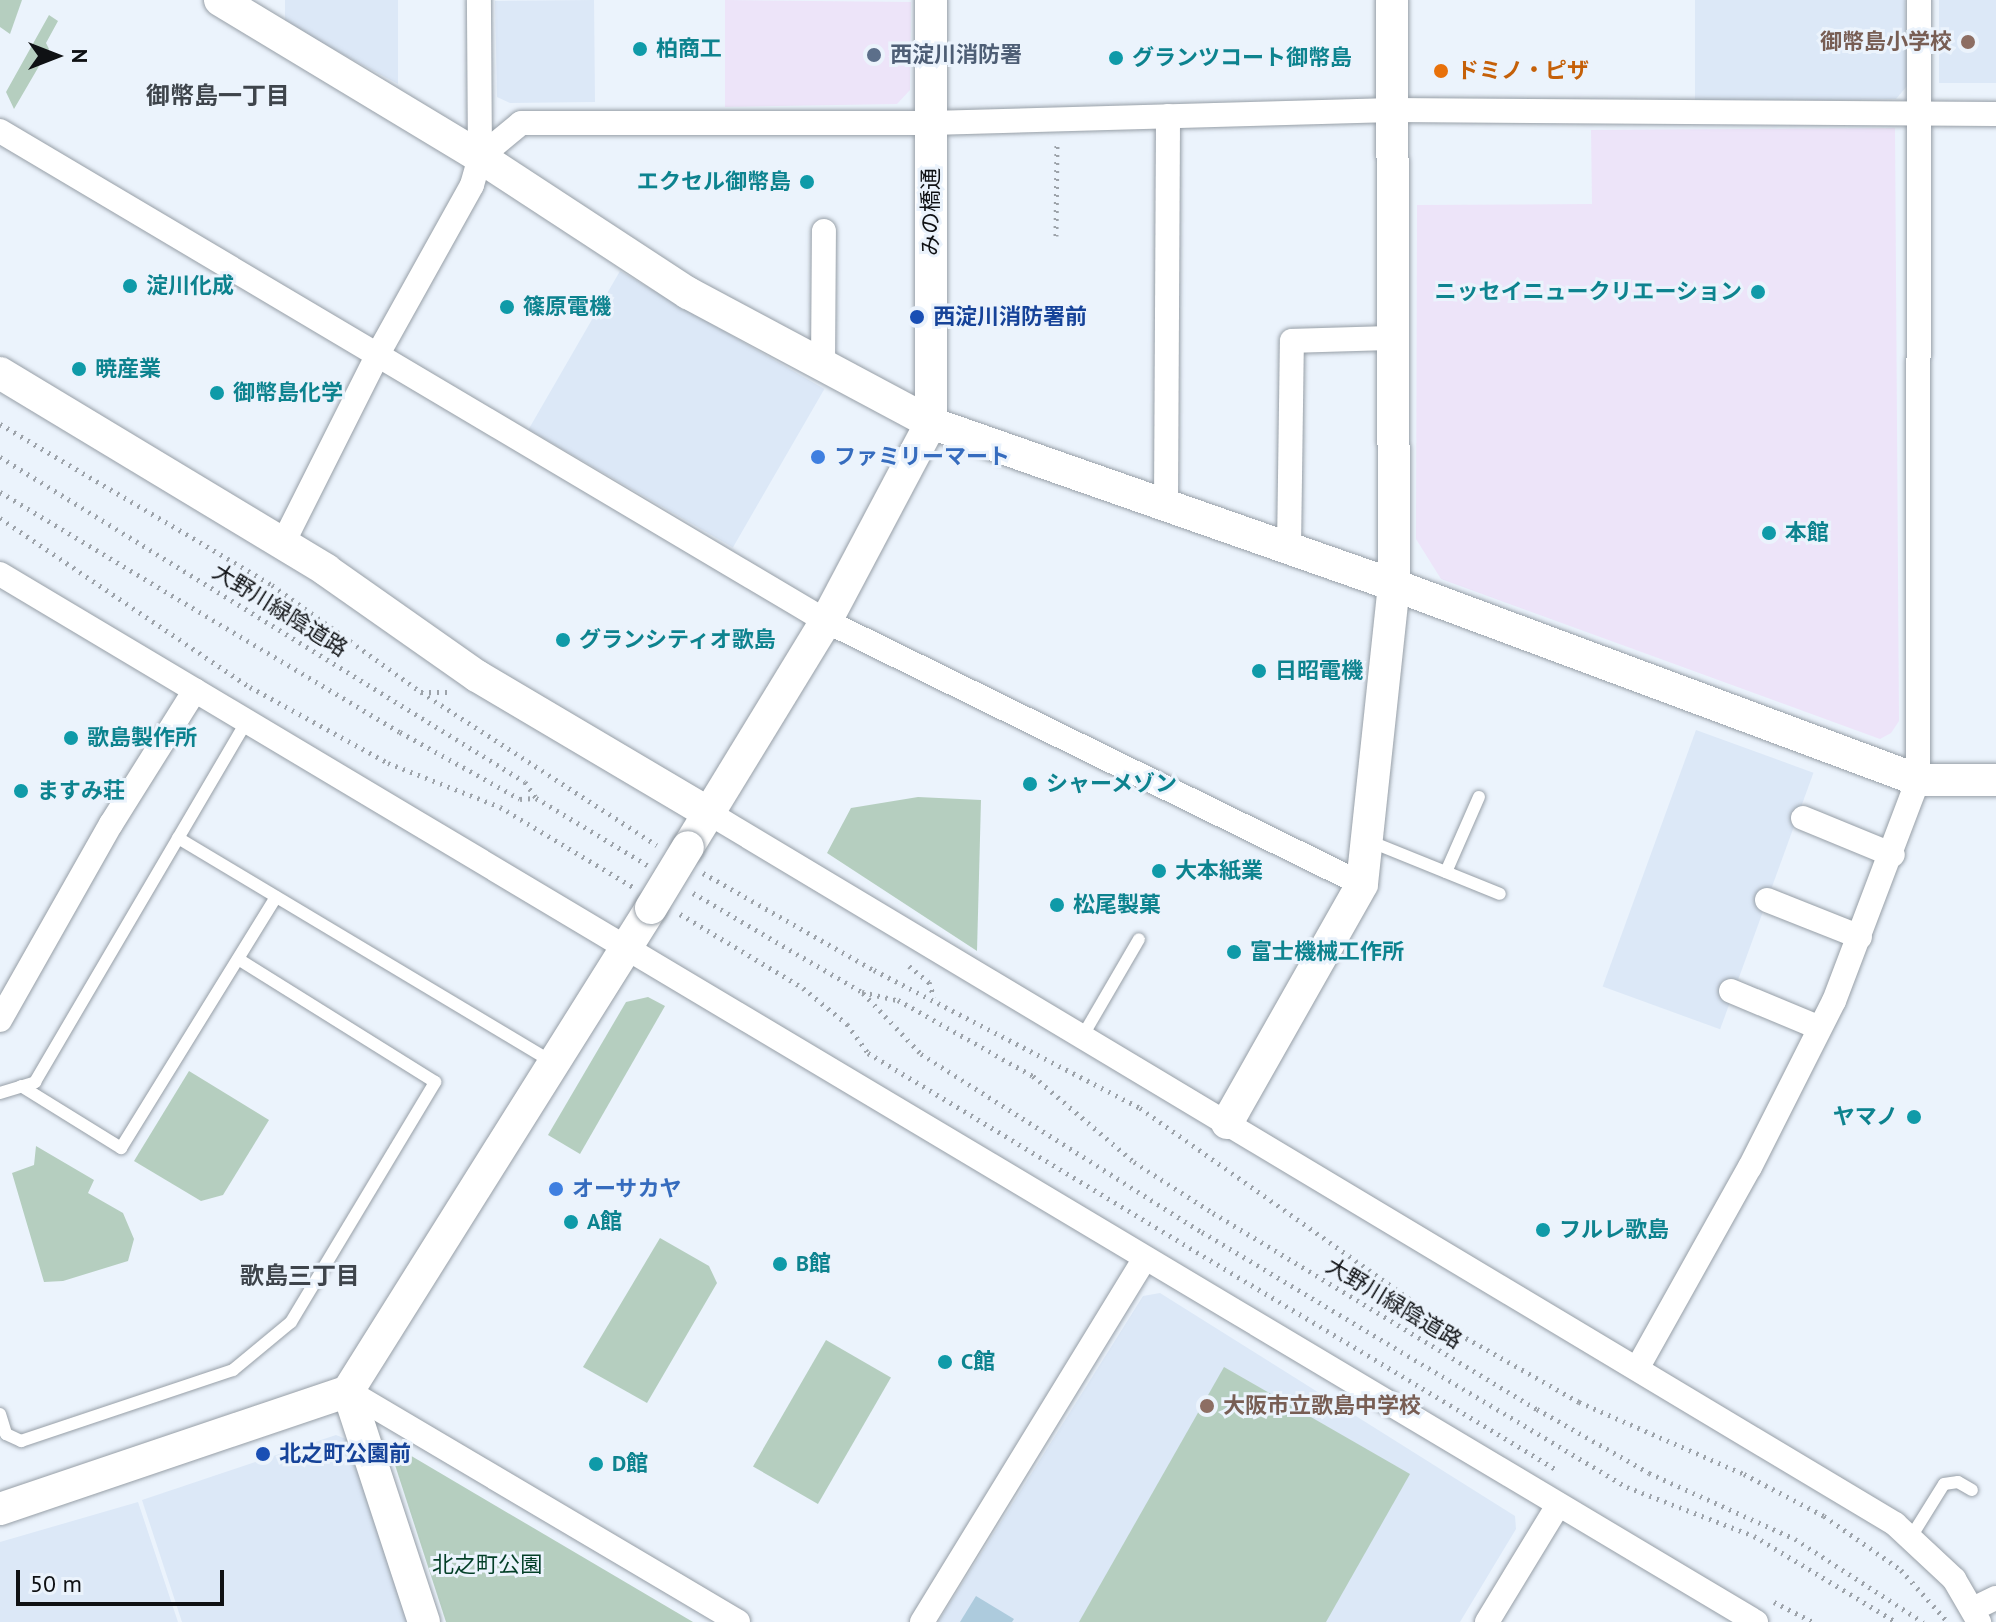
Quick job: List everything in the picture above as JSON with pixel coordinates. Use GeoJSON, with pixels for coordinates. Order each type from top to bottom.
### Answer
{"type":"FeatureCollection","features":[{"type":"Feature","properties":{"kind":"street"},"geometry":{"type":"LineString","coordinates":[[220,0],[480,157],[688,293],[931,423],[1394,585],[1918,780],[1996,780]]}},
{"type":"Feature","properties":{"kind":"street"},"geometry":{"type":"LineString","coordinates":[[283,543],[378,354],[472,185],[480,157],[479,0]]}},
{"type":"Feature","properties":{"kind":"street","name":"みの橋通"},"geometry":{"type":"LineString","coordinates":[[931,0],[931,423]]}},
{"type":"Feature","properties":{"kind":"street"},"geometry":{"type":"LineString","coordinates":[[1227,1123],[1362,884],[1394,585],[1392,0]]}},
{"type":"Feature","properties":{"kind":"street"},"geometry":{"type":"LineString","coordinates":[[1638,1367],[1820,1028],[1893,855],[1918,780],[1919,0]]}},
{"type":"Feature","properties":{"kind":"street"},"geometry":{"type":"LineString","coordinates":[[480,157],[521,123],[931,123],[1393,110],[1996,114]]}},
{"type":"Feature","properties":{"kind":"street"},"geometry":{"type":"LineString","coordinates":[[1166,505],[1168,116]]}},
{"type":"Feature","properties":{"kind":"street"},"geometry":{"type":"LineString","coordinates":[[0,131],[826,621],[1362,884]]}},
{"type":"Feature","properties":{"kind":"street"},"geometry":{"type":"LineString","coordinates":[[823,366],[824,231]]}},
{"type":"Feature","properties":{"kind":"street"},"geometry":{"type":"LineString","coordinates":[[1289,549],[1292,341],[1395,338]]}},
{"type":"Feature","properties":{"kind":"street"},"geometry":{"type":"LineString","coordinates":[[0,373],[283,543],[396,615],[477,676],[1638,1367],[1911,1537],[1954,1579],[1976,1615],[1996,1598]]}},
{"type":"Feature","properties":{"kind":"street"},"geometry":{"type":"LineString","coordinates":[[0,1509],[348,1391],[553,1062],[656,904],[682,855],[826,621],[931,423]]}},
{"type":"Feature","properties":{"kind":"street"},"geometry":{"type":"LineString","coordinates":[[0,574],[1557,1507],[1756,1622]]}},
{"type":"Feature","properties":{"kind":"street"},"geometry":{"type":"LineString","coordinates":[[0,1020],[111,824],[195,690]]}},
{"type":"Feature","properties":{"kind":"street"},"geometry":{"type":"LineString","coordinates":[[1803,818],[1893,855]]}},
{"type":"Feature","properties":{"kind":"street"},"geometry":{"type":"LineString","coordinates":[[1767,900],[1860,937]]}},
{"type":"Feature","properties":{"kind":"street"},"geometry":{"type":"LineString","coordinates":[[1731,991],[1820,1028]]}},
{"type":"Feature","properties":{"kind":"street"},"geometry":{"type":"LineString","coordinates":[[922,1622],[1144,1260]]}},
{"type":"Feature","properties":{"kind":"street"},"geometry":{"type":"LineString","coordinates":[[348,1391],[424,1622]]}},
{"type":"Feature","properties":{"kind":"street"},"geometry":{"type":"LineString","coordinates":[[348,1391],[738,1622]]}},
{"type":"Feature","properties":{"kind":"street"},"geometry":{"type":"LineString","coordinates":[[1487,1622],[1557,1507]]}},
{"type":"Feature","properties":{"kind":"lane"},"geometry":{"type":"LineString","coordinates":[[0,1093],[35,1082],[247,721]]}},
{"type":"Feature","properties":{"kind":"lane"},"geometry":{"type":"LineString","coordinates":[[1446,872],[1479,797]]}},
{"type":"Feature","properties":{"kind":"lane"},"geometry":{"type":"LineString","coordinates":[[178,838],[553,1062]]}},
{"type":"Feature","properties":{"kind":"lane"},"geometry":{"type":"LineString","coordinates":[[1366,840],[1500,894]]}},
{"type":"Feature","properties":{"kind":"lane"},"geometry":{"type":"LineString","coordinates":[[21,1086],[121,1148],[276,897]]}},
{"type":"Feature","properties":{"kind":"lane"},"geometry":{"type":"LineString","coordinates":[[1082,1037],[1139,939]]}},
{"type":"Feature","properties":{"kind":"lane"},"geometry":{"type":"LineString","coordinates":[[0,1414],[6,1434],[21,1441],[233,1370],[291,1322],[435,1082],[238,959]]}},
{"type":"Feature","properties":{"kind":"lane"},"geometry":{"type":"LineString","coordinates":[[1911,1537],[1944,1484],[1958,1482],[1972,1490]]}},
{"type":"Feature","properties":{"kind":"path"},"geometry":{"type":"LineString","coordinates":[[1056,236],[1058,119]]}},
{"type":"Feature","properties":{"kind":"path"},"geometry":{"type":"LineString","coordinates":[[0,424],[272,585],[421,692],[682,855],[874,970],[1140,1108],[1236,1171],[1459,1334],[1579,1402],[1744,1474],[1824,1516],[1901,1570],[1947,1622]]}},
{"type":"Feature","properties":{"kind":"path","name":"大野川緑陰道路"},"geometry":{"type":"LineString","coordinates":[[0,457],[525,782],[536,798],[655,870]]}},
{"type":"Feature","properties":{"kind":"path","name":"大野川緑陰道路"},"geometry":{"type":"LineString","coordinates":[[0,492],[400,732],[520,799],[536,798]]}},
{"type":"Feature","properties":{"kind":"path"},"geometry":{"type":"LineString","coordinates":[[0,518],[250,687],[388,763],[500,807],[656,904],[803,988],[847,1024],[868,1053],[1571,1479]]}},
{"type":"Feature","properties":{"kind":"path","name":"大野川緑陰道路"},"geometry":{"type":"LineString","coordinates":[[682,886],[862,992],[921,1054],[1202,1232],[1627,1487],[1754,1536],[1896,1622]]}},
{"type":"Feature","properties":{"kind":"path","name":"大野川緑陰道路"},"geometry":{"type":"LineString","coordinates":[[862,992],[898,1000],[1033,1076],[1134,1162],[1213,1213],[1537,1409],[1649,1473],[1795,1539],[1923,1622]]}},
{"type":"Feature","properties":{"kind":"path"},"geometry":{"type":"LineString","coordinates":[[1768,1599],[1813,1622]]}},
{"type":"Feature","properties":{"kind":"shaded area"},"geometry":{"type":"Polygon","coordinates":[[[285,0],[398,0],[398,84],[285,23],[285,0]]]}},
{"type":"Feature","properties":{"kind":"shaded area"},"geometry":{"type":"Polygon","coordinates":[[[594,0],[595,102],[510,103],[497,97],[495,1],[594,0]]]}},
{"type":"Feature","properties":{"kind":"shaded area"},"geometry":{"type":"Polygon","coordinates":[[[725,0],[911,2],[910,90],[897,104],[725,107],[725,0]]]}},
{"type":"Feature","properties":{"kind":"shaded area"},"geometry":{"type":"Polygon","coordinates":[[[1695,0],[1905,0],[1907,86],[1896,99],[1695,102],[1695,0]]]}},
{"type":"Feature","properties":{"kind":"shaded area","name":"御幣島小学校"},"geometry":{"type":"Polygon","coordinates":[[[1939,0],[1996,0],[1996,83],[1939,83],[1939,0]]]}},
{"type":"Feature","properties":{"kind":"shaded area"},"geometry":{"type":"Polygon","coordinates":[[[1895,128],[1899,721],[1891,733],[1880,739],[1441,579],[1416,539],[1417,205],[1592,204],[1591,130],[1895,128]]]}},
{"type":"Feature","properties":{"kind":"shaded area"},"geometry":{"type":"Polygon","coordinates":[[[620,271],[824,389],[733,547],[528,429],[620,271]]]}},
{"type":"Feature","properties":{"kind":"shaded area"},"geometry":{"type":"Polygon","coordinates":[[[1696,730],[1813,773],[1720,1029],[1603,987],[1696,730]]]}},
{"type":"Feature","properties":{"kind":"shaded area","name":"大阪市立歌島中学校"},"geometry":{"type":"Polygon","coordinates":[[[1160,1293],[1515,1516],[1516,1529],[1460,1622],[938,1622],[1143,1296],[1160,1293]]]}},
{"type":"Feature","properties":{"kind":"shaded area"},"geometry":{"type":"Polygon","coordinates":[[[336,1435],[351,1441],[409,1622],[182,1622],[142,1500],[336,1435]]]}},
{"type":"Feature","properties":{"kind":"shaded area"},"geometry":{"type":"Polygon","coordinates":[[[138,1502],[178,1622],[0,1622],[0,1542],[138,1502]]]}},
{"type":"Feature","properties":{"kind":"shaded area"},"geometry":{"type":"Polygon","coordinates":[[[976,1596],[1014,1619],[1012,1622],[960,1622],[976,1596]]]}},
{"type":"Feature","properties":{"kind":"green space"},"geometry":{"type":"Polygon","coordinates":[[[0,0],[22,0],[10,34],[0,27],[0,0]]]}},
{"type":"Feature","properties":{"kind":"green space"},"geometry":{"type":"Polygon","coordinates":[[[49,15],[58,21],[46,43],[49,49],[14,109],[6,92],[49,15]]]}},
{"type":"Feature","properties":{"kind":"green space"},"geometry":{"type":"Polygon","coordinates":[[[918,797],[981,800],[977,951],[827,853],[851,808],[918,797]]]}},
{"type":"Feature","properties":{"kind":"green space"},"geometry":{"type":"Polygon","coordinates":[[[648,997],[665,1006],[580,1154],[548,1135],[626,1002],[648,997]]]}},
{"type":"Feature","properties":{"kind":"green space"},"geometry":{"type":"Polygon","coordinates":[[[189,1071],[269,1120],[223,1195],[201,1201],[134,1161],[189,1071]]]}},
{"type":"Feature","properties":{"kind":"green space"},"geometry":{"type":"Polygon","coordinates":[[[36,1146],[94,1180],[88,1193],[123,1213],[134,1239],[128,1261],[63,1281],[44,1282],[12,1173],[34,1165],[36,1146]]]}},
{"type":"Feature","properties":{"kind":"green space"},"geometry":{"type":"Polygon","coordinates":[[[660,1238],[709,1266],[717,1283],[647,1403],[583,1367],[660,1238]]]}},
{"type":"Feature","properties":{"kind":"green space"},"geometry":{"type":"Polygon","coordinates":[[[826,1340],[891,1378],[818,1504],[753,1466],[826,1340]]]}},
{"type":"Feature","properties":{"kind":"green space"},"geometry":{"type":"Polygon","coordinates":[[[1224,1367],[1410,1474],[1326,1622],[1079,1622],[1224,1367]]]}},
{"type":"Feature","properties":{"kind":"green space","name":"北之町公園"},"geometry":{"type":"Polygon","coordinates":[[[408,1454],[693,1622],[446,1622],[395,1465],[408,1454]]]}},
{"type":"Feature","properties":{"kind":"place","name":"御幣島小学校"},"geometry":{"type":"Point","coordinates":[1968,42]}},
{"type":"Feature","properties":{"kind":"place","name":"柏商工"},"geometry":{"type":"Point","coordinates":[640,49]}},
{"type":"Feature","properties":{"kind":"place","name":"西淀川消防署"},"geometry":{"type":"Point","coordinates":[874,55]}},
{"type":"Feature","properties":{"kind":"place","name":"グランツコート御幣島"},"geometry":{"type":"Point","coordinates":[1116,58]}},
{"type":"Feature","properties":{"kind":"place","name":"ドミノ・ピザ"},"geometry":{"type":"Point","coordinates":[1441,71]}},
{"type":"Feature","properties":{"kind":"place","name":"エクセル御幣島"},"geometry":{"type":"Point","coordinates":[807,182]}},
{"type":"Feature","properties":{"kind":"place","name":"淀川化成"},"geometry":{"type":"Point","coordinates":[130,286]}},
{"type":"Feature","properties":{"kind":"place","name":"ニッセイニュークリエーション"},"geometry":{"type":"Point","coordinates":[1758,292]}},
{"type":"Feature","properties":{"kind":"place","name":"篠原電機"},"geometry":{"type":"Point","coordinates":[507,307]}},
{"type":"Feature","properties":{"kind":"place","name":"西淀川消防署前"},"geometry":{"type":"Point","coordinates":[917,317]}},
{"type":"Feature","properties":{"kind":"place","name":"暁産業"},"geometry":{"type":"Point","coordinates":[79,369]}},
{"type":"Feature","properties":{"kind":"place","name":"御幣島化学"},"geometry":{"type":"Point","coordinates":[217,393]}},
{"type":"Feature","properties":{"kind":"place","name":"ファミリーマート"},"geometry":{"type":"Point","coordinates":[818,457]}},
{"type":"Feature","properties":{"kind":"place","name":"本館"},"geometry":{"type":"Point","coordinates":[1769,533]}},
{"type":"Feature","properties":{"kind":"place","name":"グランシティオ歌島"},"geometry":{"type":"Point","coordinates":[563,640]}},
{"type":"Feature","properties":{"kind":"place","name":"日昭電機"},"geometry":{"type":"Point","coordinates":[1259,671]}},
{"type":"Feature","properties":{"kind":"place","name":"歌島製作所"},"geometry":{"type":"Point","coordinates":[71,738]}},
{"type":"Feature","properties":{"kind":"place","name":"シャーメゾン"},"geometry":{"type":"Point","coordinates":[1030,784]}},
{"type":"Feature","properties":{"kind":"place","name":"ますみ荘"},"geometry":{"type":"Point","coordinates":[21,791]}},
{"type":"Feature","properties":{"kind":"place","name":"大本紙業"},"geometry":{"type":"Point","coordinates":[1159,871]}},
{"type":"Feature","properties":{"kind":"place","name":"松尾製菓"},"geometry":{"type":"Point","coordinates":[1057,905]}},
{"type":"Feature","properties":{"kind":"place","name":"富士機械工作所"},"geometry":{"type":"Point","coordinates":[1234,952]}},
{"type":"Feature","properties":{"kind":"place","name":"ヤマノ"},"geometry":{"type":"Point","coordinates":[1914,1117]}},
{"type":"Feature","properties":{"kind":"place","name":"オーサカヤ"},"geometry":{"type":"Point","coordinates":[556,1189]}},
{"type":"Feature","properties":{"kind":"place","name":"A館"},"geometry":{"type":"Point","coordinates":[571,1222]}},
{"type":"Feature","properties":{"kind":"place","name":"フルレ歌島"},"geometry":{"type":"Point","coordinates":[1543,1230]}},
{"type":"Feature","properties":{"kind":"place","name":"B館"},"geometry":{"type":"Point","coordinates":[780,1264]}},
{"type":"Feature","properties":{"kind":"place","name":"C館"},"geometry":{"type":"Point","coordinates":[945,1362]}},
{"type":"Feature","properties":{"kind":"place","name":"大阪市立歌島中学校"},"geometry":{"type":"Point","coordinates":[1207,1406]}},
{"type":"Feature","properties":{"kind":"place","name":"北之町公園前"},"geometry":{"type":"Point","coordinates":[263,1454]}},
{"type":"Feature","properties":{"kind":"place","name":"D館"},"geometry":{"type":"Point","coordinates":[596,1464]}},
{"type":"Feature","properties":{"kind":"district","name":"御幣島一丁目"},"geometry":{"type":"Point","coordinates":[218,96]}},
{"type":"Feature","properties":{"kind":"district","name":"歌島三丁目"},"geometry":{"type":"Point","coordinates":[300,1276]}}]}
